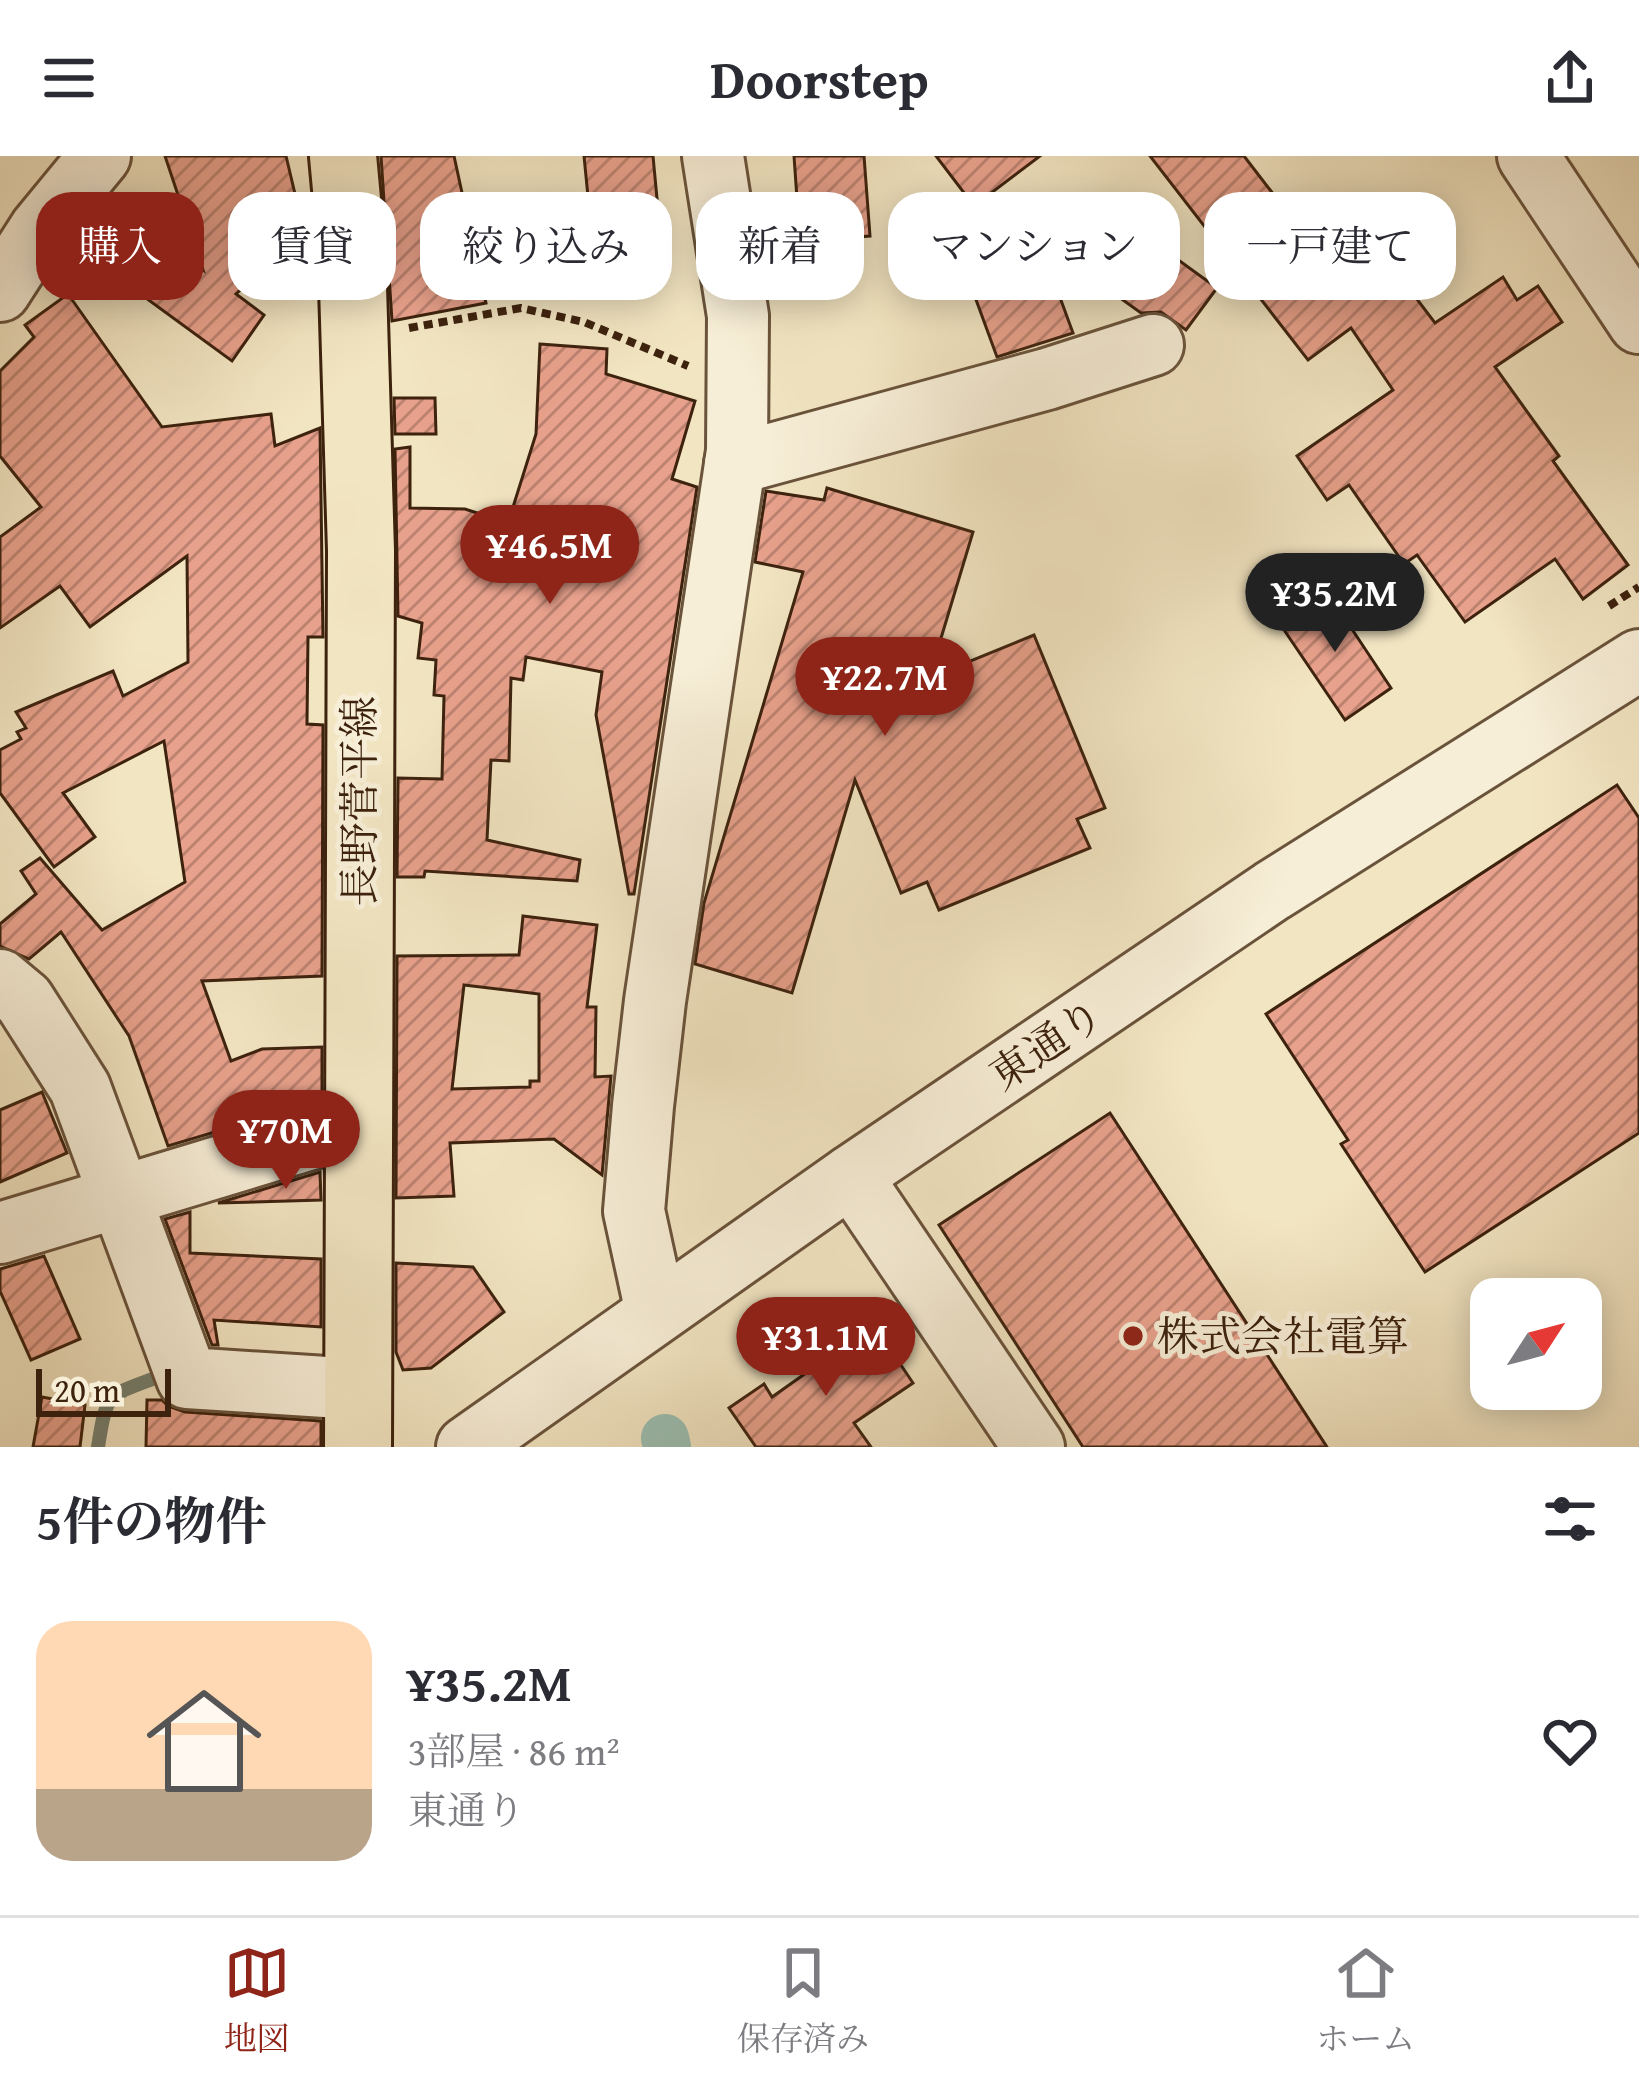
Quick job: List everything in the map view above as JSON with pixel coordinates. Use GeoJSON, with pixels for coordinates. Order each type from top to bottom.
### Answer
{"type":"FeatureCollection","features":[{"type":"Feature","properties":{"kind":"main road","name":"長野菅平線"},"geometry":{"type":"LineString","coordinates":[[343,156],[352,254],[361,551],[358,1418]]}},
{"type":"Feature","properties":{"kind":"street"},"geometry":{"type":"LineString","coordinates":[[0,292],[40,229],[100,156]]}},
{"type":"Feature","properties":{"kind":"street"},"geometry":{"type":"LineString","coordinates":[[656,1312],[634,1211],[643,1106],[735,464],[738,316],[713,156]]}},
{"type":"Feature","properties":{"kind":"street"},"geometry":{"type":"LineString","coordinates":[[1528,156],[1639,322]]}},
{"type":"Feature","properties":{"kind":"street"},"geometry":{"type":"LineString","coordinates":[[735,464],[1047,379],[1153,345]]}},
{"type":"Feature","properties":{"kind":"street","name":"東通り"},"geometry":{"type":"LineString","coordinates":[[467,1447],[851,1176],[1272,891],[1639,660]]}},
{"type":"Feature","properties":{"kind":"street"},"geometry":{"type":"LineString","coordinates":[[0,980],[24,1000],[80,1088],[187,1378],[358,1418]]}},
{"type":"Feature","properties":{"kind":"street"},"geometry":{"type":"LineString","coordinates":[[0,1233],[357,1126]]}},
{"type":"Feature","properties":{"kind":"street"},"geometry":{"type":"LineString","coordinates":[[851,1176],[1034,1447]]}},
{"type":"Feature","properties":{"kind":"path"},"geometry":{"type":"LineString","coordinates":[[355,339],[521,308],[584,322],[737,389]]}},
{"type":"Feature","properties":{"kind":"path"},"geometry":{"type":"LineString","coordinates":[[1609,606],[1639,587]]}},
{"type":"Feature","properties":{"kind":"building"},"geometry":{"type":"Polygon","coordinates":[[[165,156],[286,156],[295,192],[228,192],[228,300],[244,300],[264,315],[232,361],[149,300],[204,300],[204,192],[177,192],[165,156]]]}},
{"type":"Feature","properties":{"kind":"building"},"geometry":{"type":"Polygon","coordinates":[[[381,156],[454,156],[462,192],[420,192],[420,300],[486,303],[392,321],[396,192],[383,192],[381,156]]]}},
{"type":"Feature","properties":{"kind":"building"},"geometry":{"type":"Polygon","coordinates":[[[584,156],[653,156],[656,192],[588,192],[584,156]]]}},
{"type":"Feature","properties":{"kind":"building"},"geometry":{"type":"Polygon","coordinates":[[[794,156],[864,156],[870,236],[864,236],[864,192],[797,192],[794,156]]]}},
{"type":"Feature","properties":{"kind":"building"},"geometry":{"type":"Polygon","coordinates":[[[936,156],[1040,156],[992,192],[963,192],[936,156]]]}},
{"type":"Feature","properties":{"kind":"building"},"geometry":{"type":"Polygon","coordinates":[[[1150,156],[1244,156],[1272,192],[1204,192],[1204,226],[1150,156]]]}},
{"type":"Feature","properties":{"kind":"building"},"geometry":{"type":"Polygon","coordinates":[[[1180,261],[1204,279],[1204,300],[1208,300],[1186,330],[1161,312],[1141,313],[1123,300],[1180,300],[1180,261]]]}},
{"type":"Feature","properties":{"kind":"building"},"geometry":{"type":"Polygon","coordinates":[[[1503,277],[1517,300],[1538,286],[1562,322],[1495,367],[1559,456],[1553,461],[1628,565],[1583,599],[1555,559],[1465,622],[1417,555],[1404,564],[1349,485],[1327,500],[1297,456],[1393,390],[1351,328],[1308,360],[1262,300],[1418,300],[1435,323],[1503,277]]]}},
{"type":"Feature","properties":{"kind":"building"},"geometry":{"type":"Polygon","coordinates":[[[60,300],[72,300],[162,427],[271,414],[275,446],[320,428],[323,637],[308,637],[307,724],[323,725],[322,976],[202,981],[231,1061],[262,1049],[322,1047],[322,1100],[168,1146],[129,1036],[61,932],[29,959],[0,946],[0,924],[36,894],[21,871],[40,858],[102,930],[185,882],[164,741],[63,793],[95,837],[54,867],[0,793],[0,750],[21,739],[17,732],[26,728],[16,712],[113,671],[123,696],[188,662],[187,556],[90,627],[60,586],[0,628],[0,537],[41,507],[0,456],[0,371],[34,337],[25,325],[60,300]]]}},
{"type":"Feature","properties":{"kind":"building"},"geometry":{"type":"Polygon","coordinates":[[[976,300],[1061,300],[1073,333],[997,357],[976,300]]]}},
{"type":"Feature","properties":{"kind":"building"},"geometry":{"type":"Polygon","coordinates":[[[540,344],[607,349],[606,374],[695,401],[672,479],[697,487],[634,894],[629,894],[596,715],[602,672],[526,657],[523,680],[511,678],[509,761],[491,760],[487,840],[580,860],[577,881],[425,871],[424,877],[397,877],[398,778],[442,779],[444,696],[434,695],[436,660],[418,658],[422,623],[398,616],[395,449],[410,447],[410,508],[465,509],[508,523],[536,434],[540,344]]]}},
{"type":"Feature","properties":{"kind":"building"},"geometry":{"type":"Polygon","coordinates":[[[394,398],[435,398],[436,434],[395,434],[394,398]]]}},
{"type":"Feature","properties":{"kind":"building"},"geometry":{"type":"Polygon","coordinates":[[[827,488],[973,532],[929,678],[1034,635],[1105,808],[1077,819],[1090,848],[939,910],[927,882],[901,893],[855,780],[792,993],[695,964],[704,903],[803,572],[755,562],[766,491],[824,500],[827,488]]]}},
{"type":"Feature","properties":{"kind":"building"},"geometry":{"type":"Polygon","coordinates":[[[1326,590],[1391,688],[1345,720],[1278,621],[1326,590]]]}},
{"type":"Feature","properties":{"kind":"building"},"geometry":{"type":"Polygon","coordinates":[[[1617,785],[1639,818],[1639,1133],[1425,1272],[1341,1144],[1348,1140],[1266,1014],[1617,785]]]}},
{"type":"Feature","properties":{"kind":"building"},"geometry":{"type":"Polygon","coordinates":[[[523,916],[597,925],[587,1007],[596,1007],[595,1077],[611,1076],[602,1175],[554,1139],[450,1143],[454,1196],[396,1198],[397,956],[519,955],[523,916]],[[464,985],[452,1089],[530,1087],[530,1081],[539,1081],[539,994],[464,985]]]}},
{"type":"Feature","properties":{"kind":"building"},"geometry":{"type":"Polygon","coordinates":[[[42,1092],[67,1153],[0,1182],[0,1110],[42,1092]]]}},
{"type":"Feature","properties":{"kind":"building","name":"株式会社電算"},"geometry":{"type":"Polygon","coordinates":[[[1110,1113],[1327,1447],[1083,1447],[939,1225],[1110,1113]]]}},
{"type":"Feature","properties":{"kind":"building"},"geometry":{"type":"Polygon","coordinates":[[[320,1172],[321,1200],[218,1203],[320,1172]]]}},
{"type":"Feature","properties":{"kind":"building"},"geometry":{"type":"Polygon","coordinates":[[[190,1212],[190,1253],[321,1259],[321,1327],[214,1320],[218,1345],[212,1345],[165,1219],[190,1212]]]}},
{"type":"Feature","properties":{"kind":"building"},"geometry":{"type":"Polygon","coordinates":[[[44,1256],[80,1339],[31,1360],[0,1291],[0,1269],[44,1256]]]}},
{"type":"Feature","properties":{"kind":"building"},"geometry":{"type":"Polygon","coordinates":[[[396,1263],[473,1267],[504,1312],[431,1368],[403,1370],[396,1352],[396,1263]]]}},
{"type":"Feature","properties":{"kind":"building"},"geometry":{"type":"Polygon","coordinates":[[[874,1325],[913,1383],[854,1423],[871,1447],[756,1447],[729,1408],[764,1384],[772,1397],[874,1325]]]}},
{"type":"Feature","properties":{"kind":"building"},"geometry":{"type":"Polygon","coordinates":[[[42,1397],[85,1405],[80,1447],[33,1447],[42,1397]]]}},
{"type":"Feature","properties":{"kind":"building"},"geometry":{"type":"Polygon","coordinates":[[[147,1400],[162,1400],[185,1412],[321,1421],[321,1447],[146,1447],[147,1400]]]}},
{"type":"Feature","properties":{"kind":"waterway"},"geometry":{"type":"LineString","coordinates":[[98,1447],[104,1414],[113,1398],[160,1376],[163,1367]]}},
{"type":"Feature","properties":{"kind":"waterway"},"geometry":{"type":"LineString","coordinates":[[665,1438],[667,1447]]}},
{"type":"Feature","properties":{"kind":"place","name":"株式会社電算"},"geometry":{"type":"Point","coordinates":[1133,1336]}}]}
